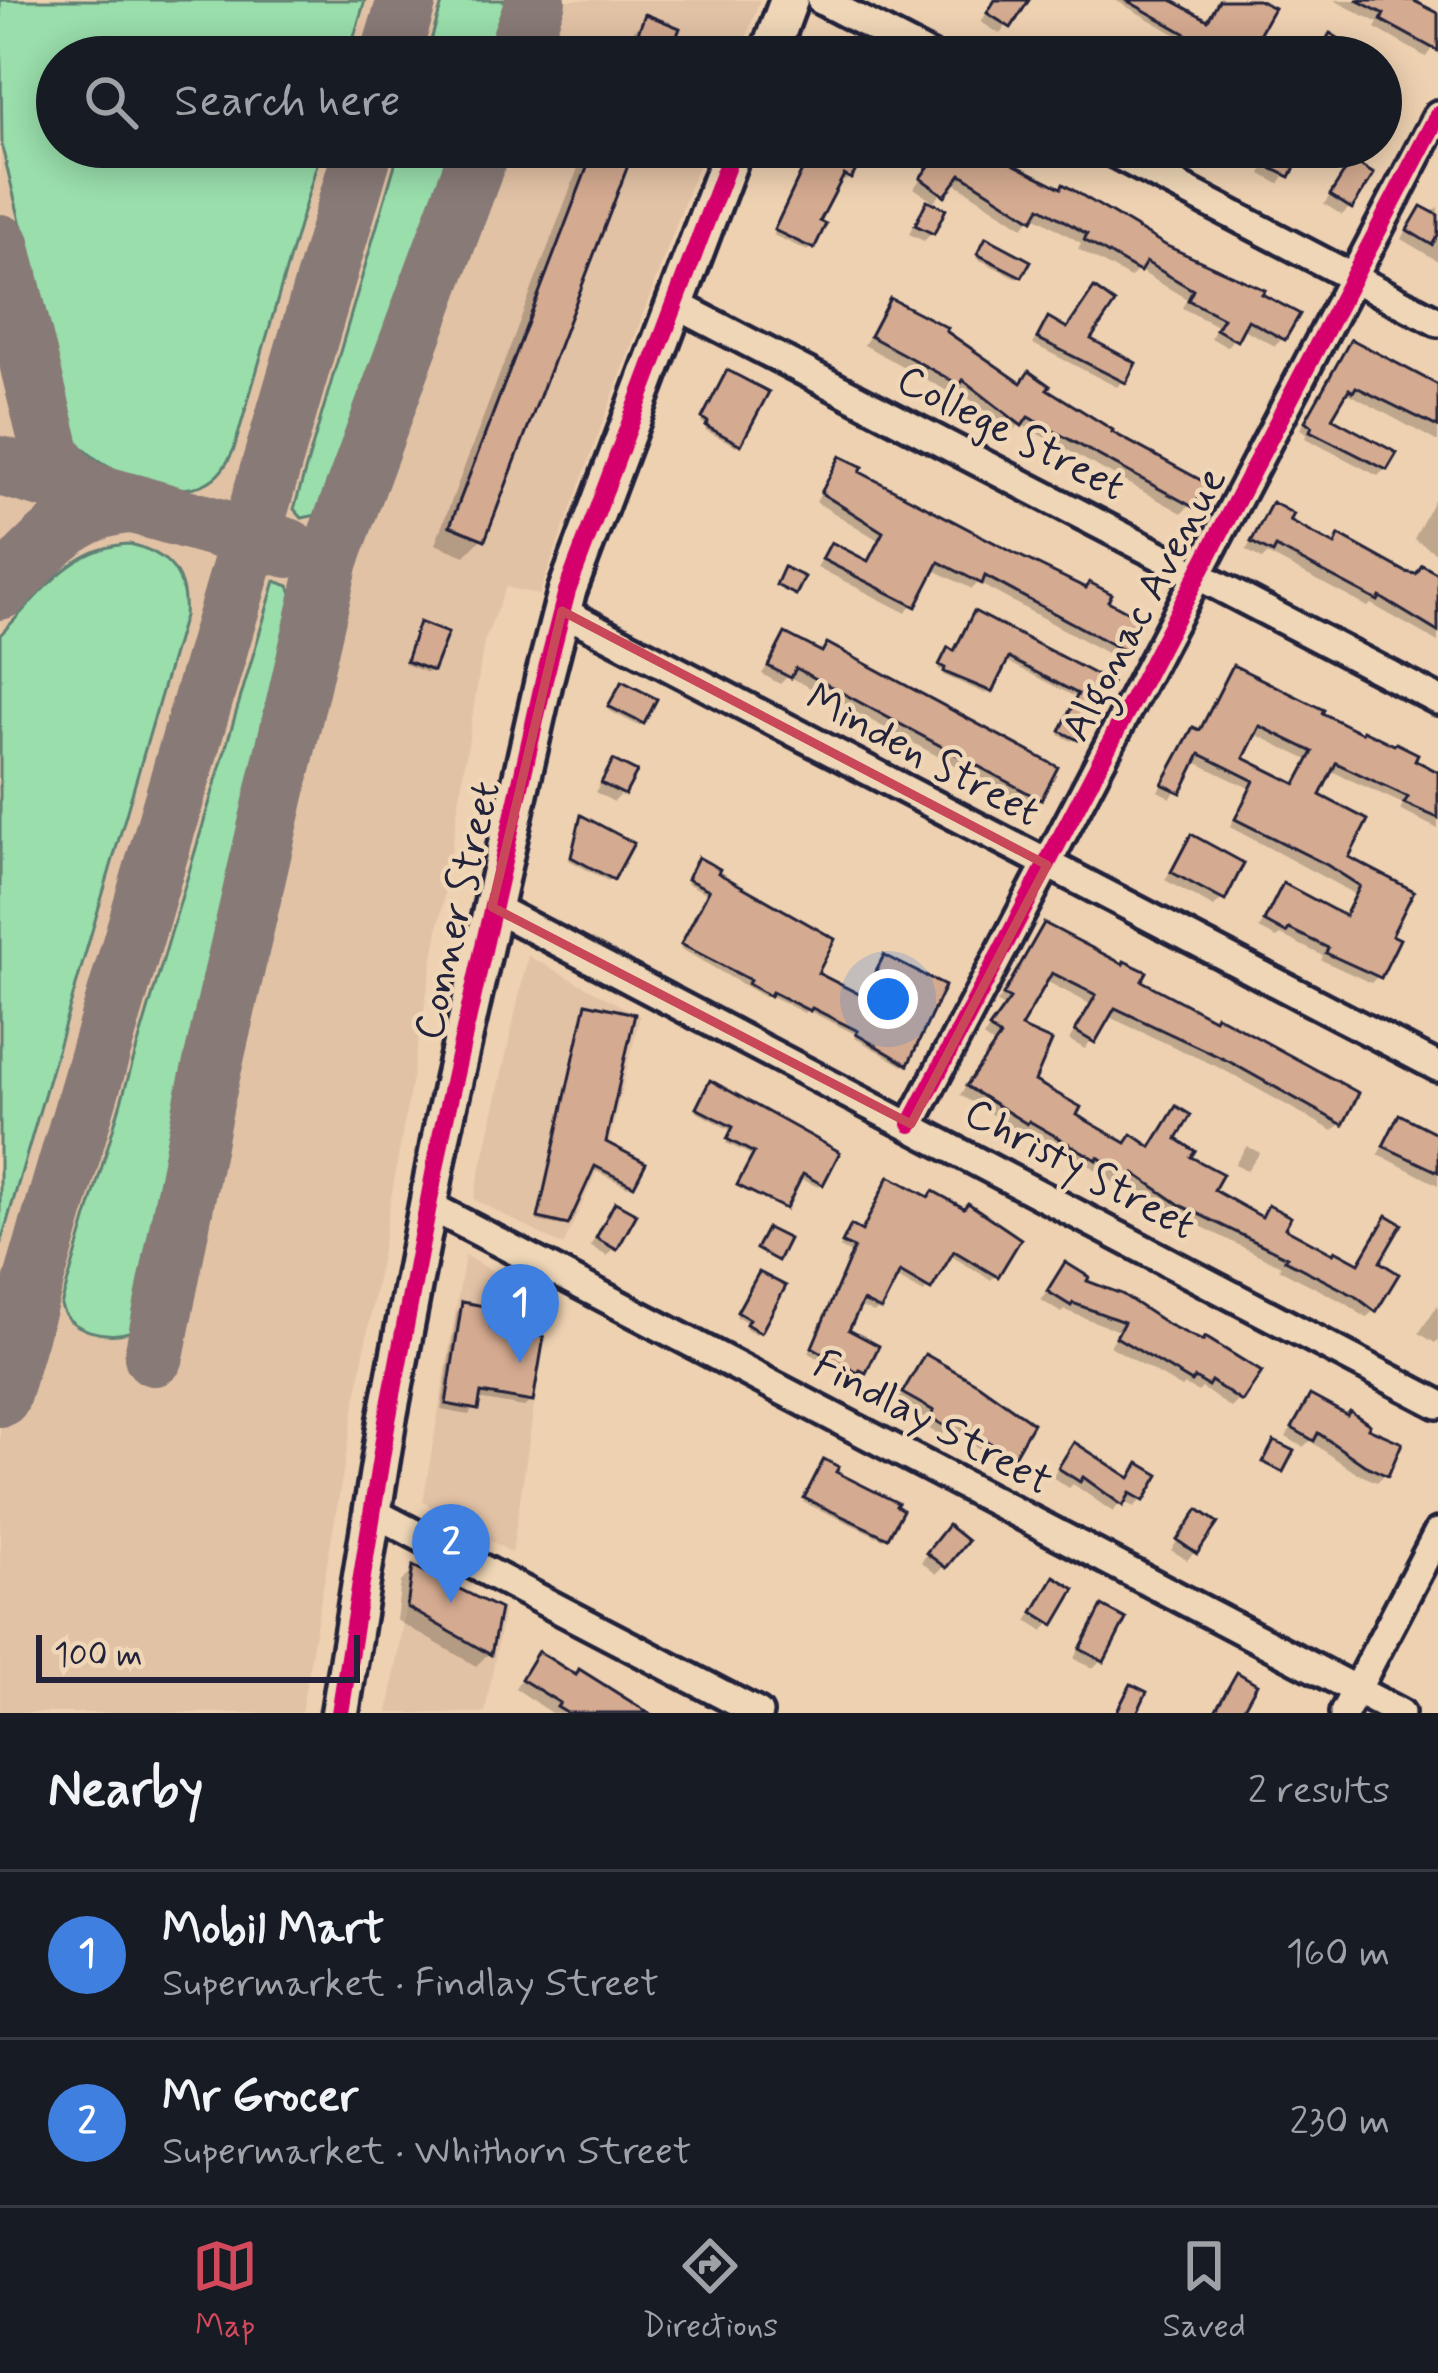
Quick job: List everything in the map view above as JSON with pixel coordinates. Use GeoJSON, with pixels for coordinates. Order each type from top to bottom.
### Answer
{"type":"FeatureCollection","features":[{"type":"Feature","properties":{"kind":"main road"},"geometry":{"type":"LineString","coordinates":[[776,36],[789,0]]}},
{"type":"Feature","properties":{"kind":"main road","name":"Conner Street"},"geometry":{"type":"LineString","coordinates":[[340,1713],[428,1205],[562,611],[726,168]]}},
{"type":"Feature","properties":{"kind":"street"},"geometry":{"type":"LineString","coordinates":[[821,0],[890,36]]}},
{"type":"Feature","properties":{"kind":"street","name":"Algonac Avenue"},"geometry":{"type":"LineString","coordinates":[[911,1124],[1438,116]]}},
{"type":"Feature","properties":{"kind":"street"},"geometry":{"type":"LineString","coordinates":[[1143,168],[1438,322]]}},
{"type":"Feature","properties":{"kind":"street","name":"College Street"},"geometry":{"type":"LineString","coordinates":[[675,304],[1438,700]]}},
{"type":"Feature","properties":{"kind":"street","name":"Minden Street"},"geometry":{"type":"LineString","coordinates":[[562,611],[1438,1067]]}},
{"type":"Feature","properties":{"kind":"street","name":"Christy Street"},"geometry":{"type":"LineString","coordinates":[[492,907],[1438,1404]]}},
{"type":"Feature","properties":{"kind":"street","name":"Findlay Street"},"geometry":{"type":"LineString","coordinates":[[428,1205],[1350,1701],[1400,1713]]}},
{"type":"Feature","properties":{"kind":"street"},"geometry":{"type":"LineString","coordinates":[[373,1512],[758,1713]]}},
{"type":"Feature","properties":{"kind":"street"},"geometry":{"type":"LineString","coordinates":[[1350,1701],[1438,1533]]}},
{"type":"Feature","properties":{"kind":"highlighted area"},"geometry":{"type":"Polygon","coordinates":[[[562,611],[1047,865],[911,1124],[492,907],[562,611]]]}},
{"type":"Feature","properties":{"kind":"shaded area"},"geometry":{"type":"Polygon","coordinates":[[[0,0],[760,0],[747,36],[36,36],[36,168],[697,168],[539,595],[506,587],[484,642],[301,1713],[0,1713],[0,0]]]}},
{"type":"Feature","properties":{"kind":"shaded area"},"geometry":{"type":"Polygon","coordinates":[[[528,956],[640,1016],[608,1147],[563,1246],[474,1199],[528,956]]]}},
{"type":"Feature","properties":{"kind":"shaded area"},"geometry":{"type":"Polygon","coordinates":[[[465,1256],[550,1302],[512,1553],[423,1502],[465,1256]]]}},
{"type":"Feature","properties":{"kind":"shaded area"},"geometry":{"type":"Polygon","coordinates":[[[413,1560],[504,1610],[485,1713],[388,1713],[413,1560]]]}},
{"type":"Feature","properties":{"kind":"green space"},"geometry":{"type":"Polygon","coordinates":[[[0,0],[365,0],[354,36],[36,36],[36,168],[316,168],[234,449],[214,478],[188,488],[151,485],[95,459],[72,434],[2,147],[0,0]]]}},
{"type":"Feature","properties":{"kind":"green space"},"geometry":{"type":"Polygon","coordinates":[[[443,0],[511,0],[498,36],[432,36],[443,0]]]}},
{"type":"Feature","properties":{"kind":"green space"},"geometry":{"type":"Polygon","coordinates":[[[394,168],[449,168],[324,504],[317,515],[302,518],[294,509],[394,168]]]}},
{"type":"Feature","properties":{"kind":"green space"},"geometry":{"type":"Polygon","coordinates":[[[130,544],[156,554],[173,568],[182,589],[184,616],[0,1246],[0,635],[73,563],[109,547],[130,544]]]}},
{"type":"Feature","properties":{"kind":"green space"},"geometry":{"type":"Polygon","coordinates":[[[275,581],[289,586],[295,600],[177,1127],[140,1315],[133,1330],[124,1333],[91,1331],[71,1321],[61,1305],[275,581]]]}},
{"type":"Feature","properties":{"kind":"building"},"geometry":{"type":"Polygon","coordinates":[[[995,0],[1029,0],[1011,28],[987,13],[995,0]]]}},
{"type":"Feature","properties":{"kind":"building"},"geometry":{"type":"Polygon","coordinates":[[[1126,0],[1171,0],[1208,20],[1219,0],[1258,0],[1274,8],[1258,36],[1190,36],[1126,0]]]}},
{"type":"Feature","properties":{"kind":"building"},"geometry":{"type":"Polygon","coordinates":[[[1356,0],[1412,0],[1438,13],[1438,51],[1381,20],[1384,14],[1356,0]]]}},
{"type":"Feature","properties":{"kind":"building"},"geometry":{"type":"Polygon","coordinates":[[[645,14],[680,28],[677,36],[637,36],[645,14]]]}},
{"type":"Feature","properties":{"kind":"building"},"geometry":{"type":"Polygon","coordinates":[[[587,168],[627,168],[485,540],[450,526],[587,168]]]}},
{"type":"Feature","properties":{"kind":"building"},"geometry":{"type":"Polygon","coordinates":[[[803,168],[857,168],[851,179],[844,175],[820,221],[826,224],[814,249],[774,230],[803,168]]]}},
{"type":"Feature","properties":{"kind":"building"},"geometry":{"type":"Polygon","coordinates":[[[927,168],[1021,168],[1061,188],[1063,184],[1167,246],[1265,290],[1262,294],[1300,314],[1285,340],[1248,320],[1237,341],[1216,329],[1223,318],[1188,300],[1193,290],[1146,262],[1140,272],[1084,240],[1087,234],[1040,207],[1033,220],[961,174],[945,196],[920,178],[927,168]]]}},
{"type":"Feature","properties":{"kind":"building"},"geometry":{"type":"Polygon","coordinates":[[[1271,168],[1294,168],[1290,177],[1271,168]]]}},
{"type":"Feature","properties":{"kind":"building"},"geometry":{"type":"Polygon","coordinates":[[[1347,168],[1365,168],[1374,174],[1352,209],[1330,195],[1347,168]]]}},
{"type":"Feature","properties":{"kind":"building"},"geometry":{"type":"Polygon","coordinates":[[[927,200],[946,209],[934,234],[915,225],[927,200]]]}},
{"type":"Feature","properties":{"kind":"building"},"geometry":{"type":"Polygon","coordinates":[[[1421,206],[1438,215],[1438,235],[1432,245],[1407,230],[1421,206]]]}},
{"type":"Feature","properties":{"kind":"building"},"geometry":{"type":"Polygon","coordinates":[[[986,237],[1031,261],[1022,277],[977,254],[986,237]]]}},
{"type":"Feature","properties":{"kind":"building"},"geometry":{"type":"Polygon","coordinates":[[[1094,288],[1115,303],[1091,339],[1136,363],[1126,383],[1037,338],[1048,317],[1067,328],[1094,288]]]}},
{"type":"Feature","properties":{"kind":"building"},"geometry":{"type":"Polygon","coordinates":[[[890,298],[948,328],[1021,383],[1029,371],[1050,386],[1047,389],[1112,432],[1208,484],[1193,507],[1028,417],[1022,426],[963,380],[960,385],[870,336],[890,298]]]}},
{"type":"Feature","properties":{"kind":"building"},"geometry":{"type":"Polygon","coordinates":[[[1351,339],[1438,385],[1438,427],[1356,387],[1353,392],[1349,389],[1332,418],[1397,453],[1387,470],[1310,431],[1312,426],[1305,421],[1351,339]]]}},
{"type":"Feature","properties":{"kind":"building"},"geometry":{"type":"Polygon","coordinates":[[[727,370],[769,392],[741,445],[706,426],[702,418],[727,370]]]}},
{"type":"Feature","properties":{"kind":"building"},"geometry":{"type":"Polygon","coordinates":[[[840,456],[863,467],[860,472],[1014,553],[1086,588],[1089,582],[1112,594],[1108,601],[1143,620],[1126,652],[985,576],[982,584],[939,562],[916,607],[822,559],[831,542],[868,561],[883,532],[821,493],[840,456]]]}},
{"type":"Feature","properties":{"kind":"building"},"geometry":{"type":"Polygon","coordinates":[[[1272,502],[1294,514],[1290,521],[1335,545],[1339,535],[1406,572],[1416,574],[1422,565],[1438,574],[1438,632],[1380,597],[1378,601],[1276,547],[1273,553],[1251,542],[1272,502]]]}},
{"type":"Feature","properties":{"kind":"building"},"geometry":{"type":"Polygon","coordinates":[[[784,567],[805,577],[796,595],[776,585],[784,567]]]}},
{"type":"Feature","properties":{"kind":"building"},"geometry":{"type":"Polygon","coordinates":[[[974,611],[1112,683],[1100,704],[1096,702],[1078,740],[1060,731],[1078,694],[1009,658],[992,692],[944,672],[939,665],[948,647],[954,651],[974,611]]]}},
{"type":"Feature","properties":{"kind":"building"},"geometry":{"type":"Polygon","coordinates":[[[419,622],[448,633],[433,671],[406,661],[419,622]]]}},
{"type":"Feature","properties":{"kind":"building"},"geometry":{"type":"Polygon","coordinates":[[[785,633],[822,652],[827,643],[1058,767],[1041,800],[796,668],[791,678],[768,666],[785,633]]]}},
{"type":"Feature","properties":{"kind":"building"},"geometry":{"type":"Polygon","coordinates":[[[1233,665],[1362,733],[1418,754],[1415,760],[1438,772],[1438,818],[1404,803],[1408,797],[1336,763],[1320,795],[1368,820],[1349,857],[1414,891],[1392,935],[1400,939],[1381,978],[1326,953],[1328,948],[1289,929],[1286,933],[1264,921],[1283,883],[1345,916],[1360,886],[1235,819],[1254,781],[1200,754],[1181,793],[1162,784],[1193,727],[1200,730],[1233,665]],[[1260,726],[1244,758],[1296,784],[1313,752],[1260,726]]]}},
{"type":"Feature","properties":{"kind":"building"},"geometry":{"type":"Polygon","coordinates":[[[622,681],[657,699],[644,724],[608,706],[622,681]]]}},
{"type":"Feature","properties":{"kind":"building"},"geometry":{"type":"Polygon","coordinates":[[[613,760],[637,772],[625,795],[601,783],[613,760]]]}},
{"type":"Feature","properties":{"kind":"building"},"geometry":{"type":"Polygon","coordinates":[[[581,815],[634,843],[614,880],[571,857],[581,815]]]}},
{"type":"Feature","properties":{"kind":"building"},"geometry":{"type":"Polygon","coordinates":[[[1191,834],[1244,863],[1225,901],[1171,872],[1191,834]]]}},
{"type":"Feature","properties":{"kind":"building"},"geometry":{"type":"Polygon","coordinates":[[[698,857],[835,939],[818,973],[863,996],[884,955],[945,986],[908,1065],[856,1034],[858,1031],[772,992],[770,996],[748,984],[750,980],[681,944],[709,890],[687,879],[698,857]]]}},
{"type":"Feature","properties":{"kind":"building"},"geometry":{"type":"Polygon","coordinates":[[[1044,923],[1147,972],[1142,981],[1214,1019],[1216,1015],[1359,1093],[1343,1125],[1230,1062],[1115,1008],[1095,1043],[1075,1031],[1096,995],[1052,973],[1021,1027],[1052,1041],[1035,1081],[1081,1107],[1077,1115],[1126,1143],[1132,1134],[1151,1147],[1176,1106],[1191,1115],[1177,1139],[1195,1151],[1191,1157],[1223,1174],[1214,1190],[1262,1217],[1268,1205],[1291,1217],[1285,1228],[1333,1254],[1335,1250],[1359,1263],[1387,1215],[1402,1224],[1380,1262],[1399,1274],[1376,1312],[1285,1260],[1287,1257],[1180,1205],[1134,1173],[1129,1180],[1098,1157],[1027,1124],[966,1086],[1000,1037],[989,1028],[1010,999],[1003,995],[1044,923]]]}},
{"type":"Feature","properties":{"kind":"building"},"geometry":{"type":"Polygon","coordinates":[[[586,1003],[635,1014],[606,1142],[646,1163],[634,1186],[595,1166],[568,1225],[538,1218],[586,1003]]]}},
{"type":"Feature","properties":{"kind":"building"},"geometry":{"type":"Polygon","coordinates":[[[710,1080],[840,1152],[823,1185],[803,1174],[786,1209],[737,1185],[754,1153],[727,1139],[733,1127],[696,1108],[710,1080]]]}},
{"type":"Feature","properties":{"kind":"building"},"geometry":{"type":"Polygon","coordinates":[[[1399,1114],[1438,1134],[1438,1172],[1383,1146],[1399,1114]]]}},
{"type":"Feature","properties":{"kind":"building"},"geometry":{"type":"Polygon","coordinates":[[[889,1176],[929,1197],[933,1191],[964,1208],[968,1203],[1021,1239],[998,1277],[954,1251],[931,1290],[900,1272],[881,1310],[863,1301],[849,1330],[879,1346],[866,1373],[858,1373],[812,1347],[854,1248],[842,1243],[851,1225],[862,1231],[889,1176]]]}},
{"type":"Feature","properties":{"kind":"building"},"geometry":{"type":"Polygon","coordinates":[[[615,1202],[637,1214],[617,1250],[596,1238],[615,1202]]]}},
{"type":"Feature","properties":{"kind":"building"},"geometry":{"type":"Polygon","coordinates":[[[767,1228],[789,1239],[778,1261],[756,1249],[767,1228]]]}},
{"type":"Feature","properties":{"kind":"building"},"geometry":{"type":"Polygon","coordinates":[[[1065,1262],[1089,1277],[1087,1281],[1122,1294],[1169,1325],[1203,1341],[1205,1337],[1262,1372],[1242,1402],[1211,1381],[1208,1386],[1195,1378],[1192,1382],[1116,1337],[1124,1322],[1071,1306],[1047,1291],[1065,1262]]]}},
{"type":"Feature","properties":{"kind":"building"},"geometry":{"type":"Polygon","coordinates":[[[759,1272],[786,1286],[761,1333],[737,1312],[759,1272]]]}},
{"type":"Feature","properties":{"kind":"building"},"geometry":{"type":"Polygon","coordinates":[[[462,1302],[495,1308],[491,1328],[544,1337],[533,1402],[481,1393],[478,1410],[446,1404],[462,1302]]]}},
{"type":"Feature","properties":{"kind":"building"},"geometry":{"type":"Polygon","coordinates":[[[925,1354],[1033,1423],[1013,1458],[956,1421],[951,1430],[930,1417],[934,1411],[902,1393],[925,1354]]]}},
{"type":"Feature","properties":{"kind":"building"},"geometry":{"type":"Polygon","coordinates":[[[1310,1395],[1347,1415],[1350,1411],[1368,1428],[1402,1443],[1388,1476],[1318,1433],[1314,1441],[1292,1428],[1310,1395]]]}},
{"type":"Feature","properties":{"kind":"building"},"geometry":{"type":"Polygon","coordinates":[[[1274,1441],[1294,1451],[1283,1472],[1263,1462],[1274,1441]]]}},
{"type":"Feature","properties":{"kind":"building"},"geometry":{"type":"Polygon","coordinates":[[[1074,1442],[1130,1478],[1139,1463],[1159,1475],[1144,1501],[1130,1493],[1123,1506],[1083,1477],[1080,1482],[1058,1468],[1074,1442]]]}},
{"type":"Feature","properties":{"kind":"building"},"geometry":{"type":"Polygon","coordinates":[[[824,1459],[839,1467],[836,1472],[898,1503],[903,1510],[888,1538],[804,1498],[824,1459]]]}},
{"type":"Feature","properties":{"kind":"building"},"geometry":{"type":"Polygon","coordinates":[[[1198,1509],[1218,1523],[1197,1554],[1177,1540],[1198,1509]]]}},
{"type":"Feature","properties":{"kind":"building"},"geometry":{"type":"Polygon","coordinates":[[[948,1525],[968,1541],[946,1568],[926,1553],[948,1525]]]}},
{"type":"Feature","properties":{"kind":"building"},"geometry":{"type":"Polygon","coordinates":[[[413,1566],[500,1609],[491,1655],[407,1607],[413,1566]]]}},
{"type":"Feature","properties":{"kind":"building"},"geometry":{"type":"Polygon","coordinates":[[[1054,1576],[1075,1589],[1054,1625],[1033,1612],[1054,1576]]]}},
{"type":"Feature","properties":{"kind":"building"},"geometry":{"type":"Polygon","coordinates":[[[1102,1606],[1126,1619],[1104,1662],[1080,1649],[1102,1606]]]}},
{"type":"Feature","properties":{"kind":"building"},"geometry":{"type":"Polygon","coordinates":[[[538,1651],[576,1675],[579,1669],[649,1713],[567,1713],[557,1707],[560,1703],[521,1679],[538,1651]]]}},
{"type":"Feature","properties":{"kind":"building"},"geometry":{"type":"Polygon","coordinates":[[[1237,1672],[1257,1684],[1241,1713],[1214,1713],[1237,1672]]]}},
{"type":"Feature","properties":{"kind":"building"},"geometry":{"type":"Polygon","coordinates":[[[1131,1684],[1147,1692],[1137,1713],[1116,1713],[1131,1684]]]}},
{"type":"Feature","properties":{"kind":"taxiway"},"geometry":{"type":"LineString","coordinates":[[396,36],[407,0]]}},
{"type":"Feature","properties":{"kind":"taxiway"},"geometry":{"type":"LineString","coordinates":[[523,36],[536,0]]}},
{"type":"Feature","properties":{"kind":"taxiway"},"geometry":{"type":"LineString","coordinates":[[0,1397],[358,168]]}},
{"type":"Feature","properties":{"kind":"taxiway"},"geometry":{"type":"LineString","coordinates":[[154,1356],[205,1098],[329,560],[473,168]]}},
{"type":"Feature","properties":{"kind":"taxiway"},"geometry":{"type":"LineString","coordinates":[[0,244],[51,452],[66,476],[89,491]]}},
{"type":"Feature","properties":{"kind":"taxiway"},"geometry":{"type":"LineString","coordinates":[[0,466],[288,548]]}},
{"type":"Feature","properties":{"kind":"taxiway"},"geometry":{"type":"LineString","coordinates":[[0,590],[76,521],[113,506],[135,504]]}},
{"type":"Feature","properties":{"kind":"cycle path"},"geometry":{"type":"LineString","coordinates":[[911,1124],[1438,115]]}},
{"type":"Feature","properties":{"kind":"cycle path"},"geometry":{"type":"LineString","coordinates":[[340,1713],[387,1421],[442,1132],[544,680],[567,591],[726,168]]}},
{"type":"Feature","properties":{"kind":"place","name":"Mobil Mart"},"geometry":{"type":"Point","coordinates":[520,1363]}},
{"type":"Feature","properties":{"kind":"place","name":"Mr Grocer"},"geometry":{"type":"Point","coordinates":[451,1603]}}]}
